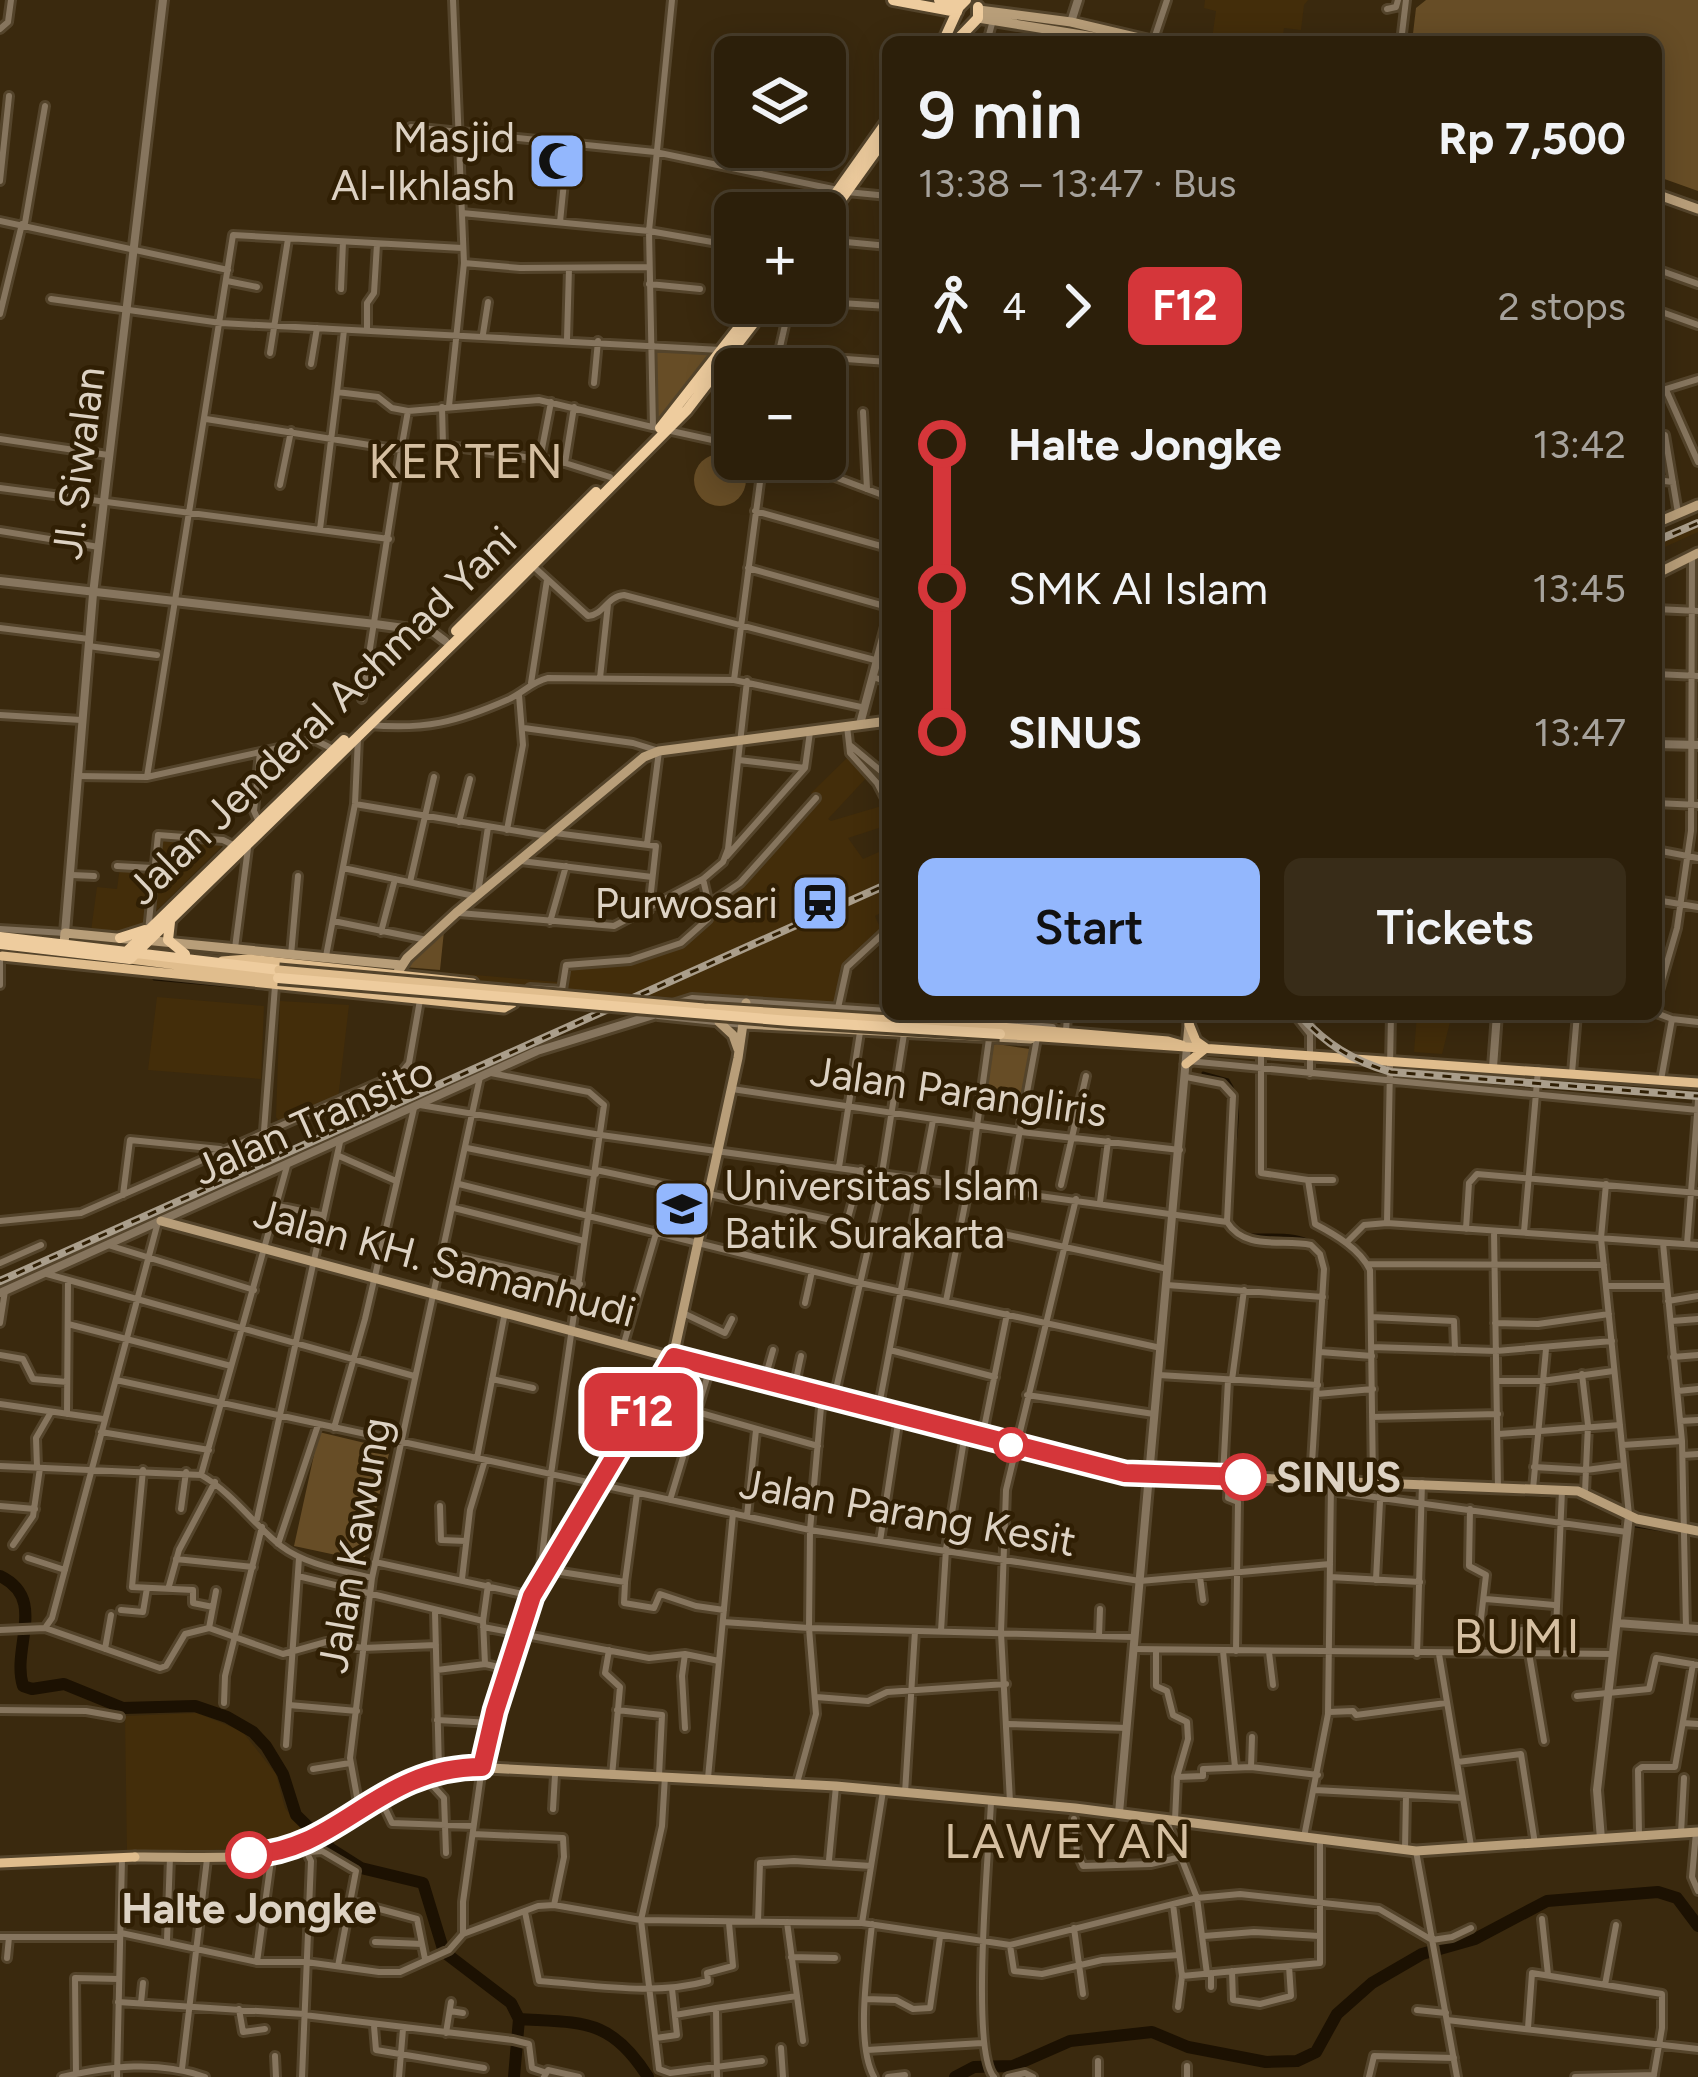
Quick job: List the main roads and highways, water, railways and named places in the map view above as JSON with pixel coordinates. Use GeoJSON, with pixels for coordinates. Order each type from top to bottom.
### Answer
{"type":"FeatureCollection","features":[{"type":"Feature","properties":{"kind":"highway"},"geometry":{"type":"LineString","coordinates":[[893,0],[970,9]]}},
{"type":"Feature","properties":{"kind":"highway"},"geometry":{"type":"LineString","coordinates":[[940,0],[970,9]]}},
{"type":"Feature","properties":{"kind":"highway"},"geometry":{"type":"LineString","coordinates":[[948,36],[970,9]]}},
{"type":"Feature","properties":{"kind":"highway"},"geometry":{"type":"LineString","coordinates":[[843,191],[882,129]]}},
{"type":"Feature","properties":{"kind":"highway"},"geometry":{"type":"LineString","coordinates":[[843,191],[882,142]]}},
{"type":"Feature","properties":{"kind":"highway","name":"Jalan Jenderal Achmad Yani"},"geometry":{"type":"LineString","coordinates":[[731,348],[751,324]]}},
{"type":"Feature","properties":{"kind":"highway","name":"Jalan Jenderal Achmad Yani"},"geometry":{"type":"LineString","coordinates":[[242,845],[330,746],[441,638],[477,615],[532,566],[714,367]]}},
{"type":"Feature","properties":{"kind":"highway","name":"Jalan Jenderal Achmad Yani"},"geometry":{"type":"LineString","coordinates":[[477,615],[605,475],[659,429]]}},
{"type":"Feature","properties":{"kind":"highway","name":"Jalan Jenderal Achmad Yani"},"geometry":{"type":"LineString","coordinates":[[137,942],[363,730],[441,638]]}},
{"type":"Feature","properties":{"kind":"highway","name":"Jalan Jenderal Achmad Yani"},"geometry":{"type":"LineString","coordinates":[[137,942],[176,914],[208,878]]}},
{"type":"Feature","properties":{"kind":"highway"},"geometry":{"type":"LineString","coordinates":[[176,914],[167,928],[171,943],[189,957]]}},
{"type":"Feature","properties":{"kind":"highway"},"geometry":{"type":"LineString","coordinates":[[1,950],[64,938],[137,942],[277,978],[996,1033]]}},
{"type":"Feature","properties":{"kind":"highway"},"geometry":{"type":"LineString","coordinates":[[1,950],[137,942]]}},
{"type":"Feature","properties":{"kind":"main road"},"geometry":{"type":"LineString","coordinates":[[970,9],[993,20],[1107,36]]}},
{"type":"Feature","properties":{"kind":"main road"},"geometry":{"type":"LineString","coordinates":[[970,9],[1068,32]]}},
{"type":"Feature","properties":{"kind":"main road"},"geometry":{"type":"LineString","coordinates":[[1662,197],[1698,211]]}},
{"type":"Feature","properties":{"kind":"main road"},"geometry":{"type":"LineString","coordinates":[[1662,520],[1698,505]]}},
{"type":"Feature","properties":{"kind":"main road"},"geometry":{"type":"LineString","coordinates":[[1662,571],[1695,554]]}},
{"type":"Feature","properties":{"kind":"main road"},"geometry":{"type":"LineString","coordinates":[[400,968],[517,860],[637,763],[659,751],[882,723]]}},
{"type":"Feature","properties":{"kind":"main road"},"geometry":{"type":"LineString","coordinates":[[137,942],[291,955],[325,963]]}},
{"type":"Feature","properties":{"kind":"main road"},"geometry":{"type":"LineString","coordinates":[[137,942],[277,978]]}},
{"type":"Feature","properties":{"kind":"main road"},"geometry":{"type":"LineString","coordinates":[[1,950],[277,978],[420,1003],[508,1007],[514,997],[505,986],[400,968],[222,961]]}},
{"type":"Feature","properties":{"kind":"main road"},"geometry":{"type":"LineString","coordinates":[[482,1767],[532,1596],[674,1357],[746,1003]]}},
{"type":"Feature","properties":{"kind":"main road"},"geometry":{"type":"LineString","coordinates":[[1177,1045],[1189,1020]]}},
{"type":"Feature","properties":{"kind":"main road"},"geometry":{"type":"LineString","coordinates":[[1177,1045],[1189,1020]]}},
{"type":"Feature","properties":{"kind":"main road"},"geometry":{"type":"LineString","coordinates":[[1189,1020],[1196,1041],[1206,1048]]}},
{"type":"Feature","properties":{"kind":"main road"},"geometry":{"type":"LineString","coordinates":[[719,1022],[733,1035],[739,1054]]}},
{"type":"Feature","properties":{"kind":"main road"},"geometry":{"type":"LineString","coordinates":[[743,1024],[904,1034],[1066,1032],[1261,1053],[1698,1084]]}},
{"type":"Feature","properties":{"kind":"main road"},"geometry":{"type":"LineString","coordinates":[[996,1033],[1036,1044],[1177,1045]]}},
{"type":"Feature","properties":{"kind":"main road"},"geometry":{"type":"LineString","coordinates":[[1177,1045],[1187,1066],[1206,1048]]}},
{"type":"Feature","properties":{"kind":"main road","name":"Jalan KH. Samanhudi"},"geometry":{"type":"LineString","coordinates":[[160,1222],[1125,1473],[1311,1479],[1331,1486],[1377,1482],[1422,1491],[1585,1492],[1628,1524],[1690,1532]]}},
{"type":"Feature","properties":{"kind":"main road"},"geometry":{"type":"LineString","coordinates":[[0,1863],[272,1853],[307,1846],[359,1808],[423,1774],[482,1767],[836,1786],[1119,1813],[1411,1850],[1697,1832]]}},
{"type":"Feature","properties":{"kind":"waterway"},"geometry":{"type":"LineString","coordinates":[[154,979],[263,989]]}},
{"type":"Feature","properties":{"kind":"waterway"},"geometry":{"type":"LineString","coordinates":[[1203,1073],[1228,1080],[1233,1089],[1237,1120],[1233,1162]]}},
{"type":"Feature","properties":{"kind":"waterway"},"geometry":{"type":"LineString","coordinates":[[1247,1235],[1307,1240],[1323,1254],[1327,1267]]}},
{"type":"Feature","properties":{"kind":"waterway"},"geometry":{"type":"LineString","coordinates":[[1316,1473],[1325,1301]]}},
{"type":"Feature","properties":{"kind":"waterway"},"geometry":{"type":"LineString","coordinates":[[1336,1488],[1374,1487]]}},
{"type":"Feature","properties":{"kind":"waterway"},"geometry":{"type":"LineString","coordinates":[[1432,1490],[1550,1496]]}},
{"type":"Feature","properties":{"kind":"waterway"},"geometry":{"type":"LineString","coordinates":[[1622,1524],[1696,1535]]}},
{"type":"Feature","properties":{"kind":"waterway"},"geometry":{"type":"LineString","coordinates":[[0,1576],[22,1597],[25,1611],[23,1686],[64,1684],[123,1708],[195,1706],[253,1732],[283,1774],[296,1815],[331,1849],[361,1868],[423,1883],[444,1952],[511,2003],[519,2019],[594,2027],[621,2044],[648,2077]]}},
{"type":"Feature","properties":{"kind":"waterway"},"geometry":{"type":"LineString","coordinates":[[955,2077],[974,2067],[1013,2066],[1070,2041],[1152,2032],[1188,2047],[1266,2062],[1297,2061],[1316,2052],[1337,2014],[1372,1983],[1422,1954],[1475,1939],[1547,1901],[1658,1892],[1677,1898],[1698,1926]]}},
{"type":"Feature","properties":{"kind":"waterway"},"geometry":{"type":"LineString","coordinates":[[514,2077],[519,2019]]}},
{"type":"Feature","properties":{"kind":"railway"},"geometry":{"type":"LineString","coordinates":[[1662,538],[1698,523]]}},
{"type":"Feature","properties":{"kind":"railway"},"geometry":{"type":"LineString","coordinates":[[0,1281],[882,887]]}},
{"type":"Feature","properties":{"kind":"railway"},"geometry":{"type":"LineString","coordinates":[[1305,1020],[1340,1050],[1391,1072],[1698,1096]]}},
{"type":"Feature","properties":{"kind":"place","name":"Masjid Al-Ikhlash"},"geometry":{"type":"Point","coordinates":[557,161]}},
{"type":"Feature","properties":{"kind":"place","name":"Purwosari"},"geometry":{"type":"Point","coordinates":[820,903]}},
{"type":"Feature","properties":{"kind":"place","name":"Universitas Islam Batik Surakarta"},"geometry":{"type":"Point","coordinates":[682,1209]}},
{"type":"Feature","properties":{"kind":"place","name":"SINUS"},"geometry":{"type":"Point","coordinates":[1243,1477]}},
{"type":"Feature","properties":{"kind":"place","name":"Halte Jongke"},"geometry":{"type":"Point","coordinates":[249,1855]}},
{"type":"Feature","properties":{"kind":"district","name":"KERTEN"},"geometry":{"type":"Point","coordinates":[467,461]}},
{"type":"Feature","properties":{"kind":"district","name":"BUMI"},"geometry":{"type":"Point","coordinates":[1518,1636]}},
{"type":"Feature","properties":{"kind":"district","name":"LAWEYAN"},"geometry":{"type":"Point","coordinates":[1069,1841]}}]}
